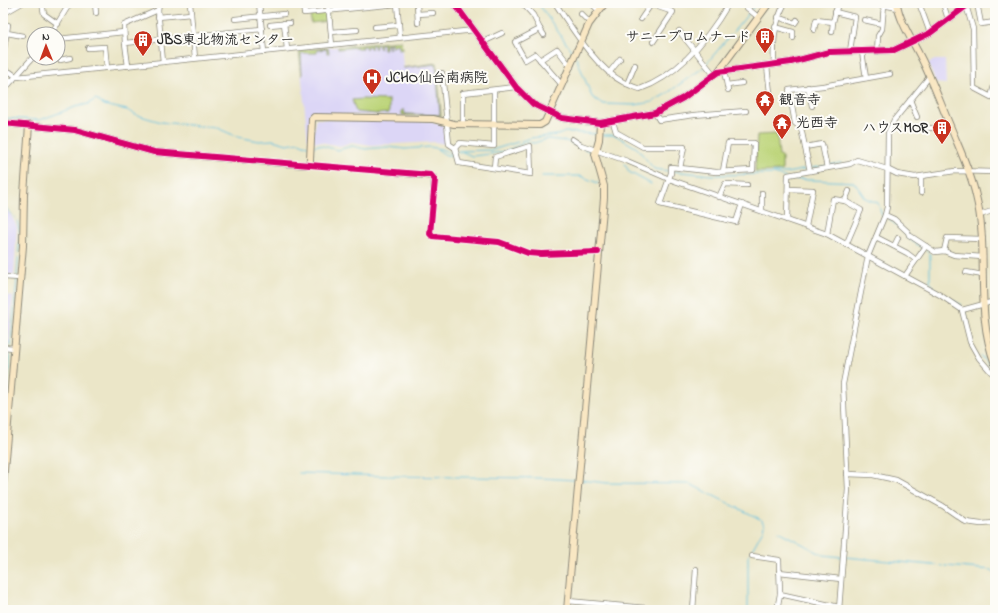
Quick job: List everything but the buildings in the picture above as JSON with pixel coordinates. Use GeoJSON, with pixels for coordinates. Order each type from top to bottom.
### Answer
{"type":"FeatureCollection","features":[{"type":"Feature","properties":{"kind":"street"},"geometry":{"type":"LineString","coordinates":[[3,14],[11,6],[22,3]]}},
{"type":"Feature","properties":{"kind":"street"},"geometry":{"type":"LineString","coordinates":[[42,3],[44,14],[58,24],[70,3]]}},
{"type":"Feature","properties":{"kind":"street"},"geometry":{"type":"LineString","coordinates":[[95,3],[96,13]]}},
{"type":"Feature","properties":{"kind":"street"},"geometry":{"type":"LineString","coordinates":[[159,3],[158,17],[163,62]]}},
{"type":"Feature","properties":{"kind":"street"},"geometry":{"type":"LineString","coordinates":[[190,3],[195,58]]}},
{"type":"Feature","properties":{"kind":"street"},"geometry":{"type":"LineString","coordinates":[[259,3],[264,52]]}},
{"type":"Feature","properties":{"kind":"street"},"geometry":{"type":"LineString","coordinates":[[303,3],[304,13],[354,5],[397,3],[400,37]]}},
{"type":"Feature","properties":{"kind":"street"},"geometry":{"type":"LineString","coordinates":[[328,3],[332,45]]}},
{"type":"Feature","properties":{"kind":"street"},"geometry":{"type":"LineString","coordinates":[[417,3],[418,23]]}},
{"type":"Feature","properties":{"kind":"street"},"geometry":{"type":"LineString","coordinates":[[454,3],[516,87],[533,104],[562,118],[600,123],[655,114],[673,104],[719,73],[769,3]]}},
{"type":"Feature","properties":{"kind":"street"},"geometry":{"type":"LineString","coordinates":[[522,3],[533,15],[544,34]]}},
{"type":"Feature","properties":{"kind":"street"},"geometry":{"type":"LineString","coordinates":[[555,3],[581,41],[609,72],[627,84],[640,89],[646,87],[671,71],[695,51],[714,29],[729,3]]}},
{"type":"Feature","properties":{"kind":"street"},"geometry":{"type":"LineString","coordinates":[[308,164],[310,160],[312,119],[314,117],[432,119],[463,124],[540,125],[545,122],[571,67],[581,41],[590,23],[602,5],[591,3]]}},
{"type":"Feature","properties":{"kind":"street"},"geometry":{"type":"LineString","coordinates":[[774,65],[773,46],[775,27],[785,3]]}},
{"type":"Feature","properties":{"kind":"street"},"geometry":{"type":"LineString","coordinates":[[832,32],[838,3]]}},
{"type":"Feature","properties":{"kind":"street"},"geometry":{"type":"LineString","coordinates":[[872,3],[898,5],[930,76],[969,172],[980,214],[983,239],[986,332],[995,364]]}},
{"type":"Feature","properties":{"kind":"street"},"geometry":{"type":"LineString","coordinates":[[919,3],[930,33]]}},
{"type":"Feature","properties":{"kind":"street"},"geometry":{"type":"LineString","coordinates":[[943,3],[948,19]]}},
{"type":"Feature","properties":{"kind":"street"},"geometry":{"type":"LineString","coordinates":[[977,3],[981,24],[995,22]]}},
{"type":"Feature","properties":{"kind":"street"},"geometry":{"type":"LineString","coordinates":[[641,19],[650,4],[673,12],[653,42]]}},
{"type":"Feature","properties":{"kind":"street"},"geometry":{"type":"LineString","coordinates":[[678,31],[707,68],[719,73],[774,65],[829,52],[877,52],[894,50],[930,33],[967,4],[973,29],[974,88],[991,97],[995,82]]}},
{"type":"Feature","properties":{"kind":"street"},"geometry":{"type":"LineString","coordinates":[[877,52],[878,36],[882,29],[884,5]]}},
{"type":"Feature","properties":{"kind":"street"},"geometry":{"type":"LineString","coordinates":[[747,8],[758,18]]}},
{"type":"Feature","properties":{"kind":"street"},"geometry":{"type":"LineString","coordinates":[[128,66],[124,25],[158,10]]}},
{"type":"Feature","properties":{"kind":"street"},"geometry":{"type":"LineString","coordinates":[[835,12],[855,17],[850,51]]}},
{"type":"Feature","properties":{"kind":"street"},"geometry":{"type":"LineString","coordinates":[[418,14],[433,13]]}},
{"type":"Feature","properties":{"kind":"street"},"geometry":{"type":"LineString","coordinates":[[158,17],[191,14]]}},
{"type":"Feature","properties":{"kind":"street"},"geometry":{"type":"LineString","coordinates":[[235,19],[284,14]]}},
{"type":"Feature","properties":{"kind":"street"},"geometry":{"type":"LineString","coordinates":[[581,14],[590,23]]}},
{"type":"Feature","properties":{"kind":"street"},"geometry":{"type":"LineString","coordinates":[[778,17],[795,23],[797,20]]}},
{"type":"Feature","properties":{"kind":"street"},"geometry":{"type":"LineString","coordinates":[[814,30],[816,20],[833,22]]}},
{"type":"Feature","properties":{"kind":"street"},"geometry":{"type":"LineString","coordinates":[[864,20],[882,24]]}},
{"type":"Feature","properties":{"kind":"street"},"geometry":{"type":"LineString","coordinates":[[270,25],[287,23],[287,49]]}},
{"type":"Feature","properties":{"kind":"street"},"geometry":{"type":"LineString","coordinates":[[3,24],[8,25],[3,54]]}},
{"type":"Feature","properties":{"kind":"street"},"geometry":{"type":"LineString","coordinates":[[375,27],[399,25]]}},
{"type":"Feature","properties":{"kind":"street"},"geometry":{"type":"LineString","coordinates":[[775,27],[793,32],[793,38]]}},
{"type":"Feature","properties":{"kind":"street"},"geometry":{"type":"LineString","coordinates":[[125,43],[262,29]]}},
{"type":"Feature","properties":{"kind":"street"},"geometry":{"type":"LineString","coordinates":[[540,29],[515,42],[525,60],[535,54],[562,86]]}},
{"type":"Feature","properties":{"kind":"street"},"geometry":{"type":"LineString","coordinates":[[331,32],[357,30]]}},
{"type":"Feature","properties":{"kind":"street"},"geometry":{"type":"LineString","coordinates":[[3,84],[15,79],[107,68],[475,30]]}},
{"type":"Feature","properties":{"kind":"street"},"geometry":{"type":"LineString","coordinates":[[66,37],[124,32]]}},
{"type":"Feature","properties":{"kind":"street"},"geometry":{"type":"LineString","coordinates":[[7,33],[23,36]]}},
{"type":"Feature","properties":{"kind":"street"},"geometry":{"type":"LineString","coordinates":[[483,42],[502,33]]}},
{"type":"Feature","properties":{"kind":"street"},"geometry":{"type":"LineString","coordinates":[[88,48],[104,47],[107,68]]}},
{"type":"Feature","properties":{"kind":"street"},"geometry":{"type":"LineString","coordinates":[[540,60],[557,49],[571,67]]}},
{"type":"Feature","properties":{"kind":"street"},"geometry":{"type":"LineString","coordinates":[[862,52],[866,78]]}},
{"type":"Feature","properties":{"kind":"street"},"geometry":{"type":"LineString","coordinates":[[66,59],[70,58]]}},
{"type":"Feature","properties":{"kind":"street"},"geometry":{"type":"LineString","coordinates":[[609,72],[620,59]]}},
{"type":"Feature","properties":{"kind":"street"},"geometry":{"type":"LineString","coordinates":[[627,84],[635,65]]}},
{"type":"Feature","properties":{"kind":"street"},"geometry":{"type":"LineString","coordinates":[[3,91],[26,66]]}},
{"type":"Feature","properties":{"kind":"street"},"geometry":{"type":"LineString","coordinates":[[765,103],[771,101],[767,66]]}},
{"type":"Feature","properties":{"kind":"street"},"geometry":{"type":"LineString","coordinates":[[3,70],[10,72],[15,79]]}},
{"type":"Feature","properties":{"kind":"street"},"geometry":{"type":"LineString","coordinates":[[442,73],[449,144],[456,148],[459,163],[531,174],[530,146],[495,156],[494,168]]}},
{"type":"Feature","properties":{"kind":"street"},"geometry":{"type":"LineString","coordinates":[[719,73],[727,87],[742,83]]}},
{"type":"Feature","properties":{"kind":"street"},"geometry":{"type":"LineString","coordinates":[[809,169],[801,128],[795,123],[789,90],[890,74]]}},
{"type":"Feature","properties":{"kind":"street"},"geometry":{"type":"LineString","coordinates":[[780,594],[839,608],[848,489],[843,384],[868,256],[887,207],[888,133],[894,120],[930,76]]}},
{"type":"Feature","properties":{"kind":"street"},"geometry":{"type":"LineString","coordinates":[[463,124],[463,93],[516,87]]}},
{"type":"Feature","properties":{"kind":"street"},"geometry":{"type":"LineString","coordinates":[[808,87],[812,106]]}},
{"type":"Feature","properties":{"kind":"street"},"geometry":{"type":"LineString","coordinates":[[456,148],[460,143],[494,146],[494,90]]}},
{"type":"Feature","properties":{"kind":"street"},"geometry":{"type":"LineString","coordinates":[[910,100],[917,117]]}},
{"type":"Feature","properties":{"kind":"street"},"geometry":{"type":"LineString","coordinates":[[655,114],[659,120],[694,115],[746,111]]}},
{"type":"Feature","properties":{"kind":"street"},"geometry":{"type":"LineString","coordinates":[[3,122],[84,132],[154,152],[434,176],[430,234],[432,236],[499,242],[528,253],[598,252]]}},
{"type":"Feature","properties":{"kind":"street"},"geometry":{"type":"LineString","coordinates":[[613,122],[616,132],[644,147],[684,146],[680,168]]}},
{"type":"Feature","properties":{"kind":"street"},"geometry":{"type":"LineString","coordinates":[[567,610],[604,186],[596,162],[596,150],[599,140],[600,123]]}},
{"type":"Feature","properties":{"kind":"street"},"geometry":{"type":"LineString","coordinates":[[3,483],[5,416],[24,224],[24,194],[29,125]]}},
{"type":"Feature","properties":{"kind":"street"},"geometry":{"type":"LineString","coordinates":[[926,128],[951,128]]}},
{"type":"Feature","properties":{"kind":"street"},"geometry":{"type":"LineString","coordinates":[[572,139],[580,145],[627,161],[669,179],[719,197],[762,210],[826,234],[940,295],[962,310],[970,342],[974,351],[985,366],[991,372],[995,373]]}},
{"type":"Feature","properties":{"kind":"street"},"geometry":{"type":"LineString","coordinates":[[723,171],[728,143],[754,144],[753,170],[723,171],[680,168],[672,166],[660,204],[736,222],[742,204]]}},
{"type":"Feature","properties":{"kind":"street"},"geometry":{"type":"LineString","coordinates":[[805,147],[822,144],[826,166]]}},
{"type":"Feature","properties":{"kind":"street"},"geometry":{"type":"LineString","coordinates":[[787,220],[788,175],[809,169],[850,164],[857,160],[887,168],[897,174],[921,177],[955,171],[995,172]]}},
{"type":"Feature","properties":{"kind":"street"},"geometry":{"type":"LineString","coordinates":[[921,177],[921,193]]}},
{"type":"Feature","properties":{"kind":"street"},"geometry":{"type":"LineString","coordinates":[[719,197],[725,184],[748,185]]}},
{"type":"Feature","properties":{"kind":"street"},"geometry":{"type":"LineString","coordinates":[[788,189],[813,190],[806,226]]}},
{"type":"Feature","properties":{"kind":"street"},"geometry":{"type":"LineString","coordinates":[[845,201],[849,191]]}},
{"type":"Feature","properties":{"kind":"street"},"geometry":{"type":"LineString","coordinates":[[762,193],[762,210]]}},
{"type":"Feature","properties":{"kind":"street"},"geometry":{"type":"LineString","coordinates":[[826,234],[833,199],[845,201],[861,210],[846,245]]}},
{"type":"Feature","properties":{"kind":"street"},"geometry":{"type":"LineString","coordinates":[[980,214],[995,210]]}},
{"type":"Feature","properties":{"kind":"street"},"geometry":{"type":"LineString","coordinates":[[884,216],[894,219],[909,235],[925,248],[935,252],[944,250],[954,255],[983,257]]}},
{"type":"Feature","properties":{"kind":"street"},"geometry":{"type":"LineString","coordinates":[[876,237],[916,260]]}},
{"type":"Feature","properties":{"kind":"street"},"geometry":{"type":"LineString","coordinates":[[894,246],[898,238]]}},
{"type":"Feature","properties":{"kind":"street"},"geometry":{"type":"LineString","coordinates":[[944,250],[947,238],[983,239]]}},
{"type":"Feature","properties":{"kind":"street"},"geometry":{"type":"LineString","coordinates":[[905,276],[925,248]]}},
{"type":"Feature","properties":{"kind":"street"},"geometry":{"type":"LineString","coordinates":[[966,272],[983,275]]}},
{"type":"Feature","properties":{"kind":"street"},"geometry":{"type":"LineString","coordinates":[[3,277],[18,278]]}},
{"type":"Feature","properties":{"kind":"street"},"geometry":{"type":"LineString","coordinates":[[962,310],[995,301]]}},
{"type":"Feature","properties":{"kind":"street"},"geometry":{"type":"LineString","coordinates":[[3,347],[12,348]]}},
{"type":"Feature","properties":{"kind":"street"},"geometry":{"type":"LineString","coordinates":[[847,474],[873,475],[896,480],[943,506],[966,522],[981,524],[995,523]]}},
{"type":"Feature","properties":{"kind":"street"},"geometry":{"type":"LineString","coordinates":[[752,556],[779,560],[780,594],[777,610]]}},
{"type":"Feature","properties":{"kind":"street"},"geometry":{"type":"LineString","coordinates":[[693,610],[696,569]]}},
{"type":"Feature","properties":{"kind":"street"},"geometry":{"type":"LineString","coordinates":[[779,572],[841,579]]}},
{"type":"Feature","properties":{"kind":"street"},"geometry":{"type":"LineString","coordinates":[[568,601],[668,610]]}},
{"type":"Feature","properties":{"kind":"shaded area","name":"JCHO仙台南病院"},"geometry":{"type":"Polygon","coordinates":[[[401,41],[403,67],[437,63],[441,116],[313,115],[308,142],[299,50],[401,41]]]}},
{"type":"Feature","properties":{"kind":"shaded area"},"geometry":{"type":"Polygon","coordinates":[[[935,60],[945,60],[946,84],[936,83],[928,63],[935,60]]]}},
{"type":"Feature","properties":{"kind":"shaded area","name":"JCHO仙台南病院"},"geometry":{"type":"Polygon","coordinates":[[[317,119],[433,121],[436,124],[443,124],[445,144],[435,142],[371,145],[352,142],[340,146],[314,142],[313,130],[315,129],[315,121],[317,119]]]}},
{"type":"Feature","properties":{"kind":"shaded area"},"geometry":{"type":"Polygon","coordinates":[[[3,207],[11,215],[17,227],[14,276],[3,275],[3,207]]]}},
{"type":"Feature","properties":{"kind":"shaded area"},"geometry":{"type":"Polygon","coordinates":[[[3,295],[13,296],[9,345],[3,345],[3,295]]]}},
{"type":"Feature","properties":{"kind":"shaded area"},"geometry":{"type":"Polygon","coordinates":[[[3,348],[9,349],[3,408],[3,348]]]}},
{"type":"Feature","properties":{"kind":"green space"},"geometry":{"type":"Polygon","coordinates":[[[310,14],[327,14],[329,21],[311,23],[310,14]]]}},
{"type":"Feature","properties":{"kind":"green space"},"geometry":{"type":"Polygon","coordinates":[[[401,41],[402,49],[399,49],[399,44],[394,45],[392,48],[392,43],[389,44],[389,49],[388,44],[385,44],[385,49],[383,49],[383,44],[380,44],[380,49],[378,44],[376,45],[375,49],[374,45],[371,45],[371,49],[369,46],[367,46],[366,49],[365,46],[363,46],[362,49],[361,46],[358,49],[357,47],[338,49],[338,47],[401,41]]]}},
{"type":"Feature","properties":{"kind":"green space"},"geometry":{"type":"Polygon","coordinates":[[[328,48],[329,53],[327,53],[327,49],[317,50],[317,53],[301,53],[302,76],[299,50],[328,48]]]}},
{"type":"Feature","properties":{"kind":"green space"},"geometry":{"type":"Polygon","coordinates":[[[437,63],[441,116],[402,115],[402,110],[404,110],[405,114],[440,115],[436,64],[403,68],[437,63]]]}},
{"type":"Feature","properties":{"kind":"green space"},"geometry":{"type":"Polygon","coordinates":[[[352,100],[389,100],[389,113],[377,114],[356,112],[352,100]]]}},
{"type":"Feature","properties":{"kind":"green space"},"geometry":{"type":"Polygon","coordinates":[[[777,134],[779,156],[782,157],[782,171],[755,172],[757,135],[777,134]]]}},
{"type":"Feature","properties":{"kind":"waterway"},"geometry":{"type":"LineString","coordinates":[[538,3],[573,53]]}},
{"type":"Feature","properties":{"kind":"waterway"},"geometry":{"type":"LineString","coordinates":[[752,9],[756,3]]}},
{"type":"Feature","properties":{"kind":"waterway"},"geometry":{"type":"LineString","coordinates":[[707,63],[749,13]]}},
{"type":"Feature","properties":{"kind":"waterway"},"geometry":{"type":"LineString","coordinates":[[576,57],[592,97],[603,104],[635,105],[652,102],[704,67]]}},
{"type":"Feature","properties":{"kind":"waterway"},"geometry":{"type":"LineString","coordinates":[[3,118],[40,120],[75,107],[88,104],[96,99],[104,105],[127,110],[137,115],[161,122],[217,128],[238,137],[259,141],[273,140],[287,144],[299,142],[308,146]]}},
{"type":"Feature","properties":{"kind":"waterway"},"geometry":{"type":"LineString","coordinates":[[458,151],[492,150],[531,138],[558,135],[565,132],[597,134]]}},
{"type":"Feature","properties":{"kind":"waterway"},"geometry":{"type":"LineString","coordinates":[[602,135],[615,135],[637,148],[654,169],[669,171]]}},
{"type":"Feature","properties":{"kind":"waterway"},"geometry":{"type":"LineString","coordinates":[[459,153],[463,152],[472,156],[490,154],[506,151],[527,142],[534,143],[547,139],[566,141],[580,147]]}},
{"type":"Feature","properties":{"kind":"waterway"},"geometry":{"type":"LineString","coordinates":[[314,146],[319,145],[338,150],[352,146],[365,149],[388,147],[405,149],[430,147],[451,153],[455,152]]}},
{"type":"Feature","properties":{"kind":"waterway"},"geometry":{"type":"LineString","coordinates":[[435,148],[446,155],[454,155]]}},
{"type":"Feature","properties":{"kind":"waterway"},"geometry":{"type":"LineString","coordinates":[[583,148],[591,152]]}},
{"type":"Feature","properties":{"kind":"waterway"},"geometry":{"type":"LineString","coordinates":[[829,165],[841,163]]}},
{"type":"Feature","properties":{"kind":"waterway"},"geometry":{"type":"LineString","coordinates":[[625,164],[629,172],[651,184]]}},
{"type":"Feature","properties":{"kind":"waterway"},"geometry":{"type":"LineString","coordinates":[[811,168],[826,166]]}},
{"type":"Feature","properties":{"kind":"waterway"},"geometry":{"type":"LineString","coordinates":[[773,173],[786,173],[808,169]]}},
{"type":"Feature","properties":{"kind":"waterway"},"geometry":{"type":"LineString","coordinates":[[672,171],[711,175],[774,174],[786,178]]}},
{"type":"Feature","properties":{"kind":"waterway"},"geometry":{"type":"LineString","coordinates":[[542,176],[580,176],[598,183]]}},
{"type":"Feature","properties":{"kind":"waterway"},"geometry":{"type":"LineString","coordinates":[[791,179],[854,182],[865,198],[878,203],[882,216]]}},
{"type":"Feature","properties":{"kind":"waterway"},"geometry":{"type":"LineString","coordinates":[[3,205],[17,220],[20,232]]}},
{"type":"Feature","properties":{"kind":"waterway"},"geometry":{"type":"LineString","coordinates":[[889,219],[906,233],[908,238],[922,248]]}},
{"type":"Feature","properties":{"kind":"waterway"},"geometry":{"type":"LineString","coordinates":[[17,276],[20,235]]}},
{"type":"Feature","properties":{"kind":"waterway"},"geometry":{"type":"LineString","coordinates":[[925,249],[930,253],[930,282],[937,291]]}},
{"type":"Feature","properties":{"kind":"waterway"},"geometry":{"type":"LineString","coordinates":[[11,346],[17,279]]}},
{"type":"Feature","properties":{"kind":"waterway"},"geometry":{"type":"LineString","coordinates":[[947,297],[961,305]]}},
{"type":"Feature","properties":{"kind":"waterway"},"geometry":{"type":"LineString","coordinates":[[965,312],[968,324]]}},
{"type":"Feature","properties":{"kind":"waterway"},"geometry":{"type":"LineString","coordinates":[[3,439],[11,349]]}},
{"type":"Feature","properties":{"kind":"waterway"},"geometry":{"type":"LineString","coordinates":[[980,355],[990,367]]}},
{"type":"Feature","properties":{"kind":"waterway"},"geometry":{"type":"LineString","coordinates":[[299,473],[576,480]]}},
{"type":"Feature","properties":{"kind":"waterway"},"geometry":{"type":"LineString","coordinates":[[581,480],[607,483],[690,484],[762,520],[764,525],[763,530],[748,557],[748,610]]}},
{"type":"Feature","properties":{"kind":"waterway"},"geometry":{"type":"LineString","coordinates":[[993,527],[995,538]]}},
{"type":"Feature","properties":{"kind":"waterway"},"geometry":{"type":"LineString","coordinates":[[778,531],[823,555],[842,557]]}},
{"type":"Feature","properties":{"kind":"waterway"},"geometry":{"type":"LineString","coordinates":[[845,557],[943,566]]}},
{"type":"Feature","properties":{"kind":"waterway"},"geometry":{"type":"LineString","coordinates":[[946,566],[992,570],[995,573]]}},
{"type":"Feature","properties":{"kind":"cycle path"},"geometry":{"type":"LineString","coordinates":[[454,3],[516,87],[533,104],[562,118],[600,123],[655,113],[683,98],[718,72],[791,62],[829,52],[894,50],[930,33],[970,3]]}},
{"type":"Feature","properties":{"kind":"cycle path"},"geometry":{"type":"LineString","coordinates":[[3,123],[75,130],[154,152],[431,175],[435,180],[430,234],[432,236],[499,242],[528,253],[598,252]]}},
{"type":"Feature","properties":{"kind":"place","name":"サニープロムナード"},"geometry":{"type":"Point","coordinates":[765,54]}},
{"type":"Feature","properties":{"kind":"place","name":"JBS東北物流センター"},"geometry":{"type":"Point","coordinates":[143,57]}},
{"type":"Feature","properties":{"kind":"place","name":"JCHO仙台南病院"},"geometry":{"type":"Point","coordinates":[372,95]}},
{"type":"Feature","properties":{"kind":"place","name":"観音寺"},"geometry":{"type":"Point","coordinates":[765,117]}},
{"type":"Feature","properties":{"kind":"place","name":"光西寺"},"geometry":{"type":"Point","coordinates":[782,140]}},
{"type":"Feature","properties":{"kind":"place","name":"ハウスMOR"},"geometry":{"type":"Point","coordinates":[942,145]}}]}
